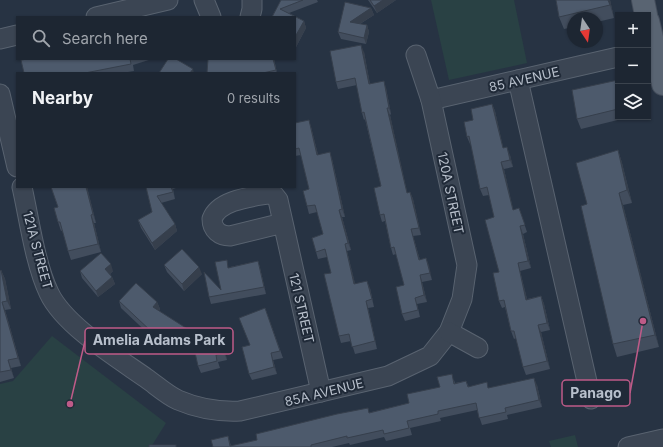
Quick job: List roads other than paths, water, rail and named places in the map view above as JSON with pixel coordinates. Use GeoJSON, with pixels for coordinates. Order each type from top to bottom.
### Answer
{"type":"FeatureCollection","features":[{"type":"Feature","properties":{"kind":"main road"},"geometry":{"type":"LineString","coordinates":[[643,0],[645,12]]}},
{"type":"Feature","properties":{"kind":"main road"},"geometry":{"type":"LineString","coordinates":[[651,33],[663,84]]}},
{"type":"Feature","properties":{"kind":"street"},"geometry":{"type":"LineString","coordinates":[[100,16],[168,0]]}},
{"type":"Feature","properties":{"kind":"street"},"geometry":{"type":"LineString","coordinates":[[204,0],[211,16]]}},
{"type":"Feature","properties":{"kind":"street"},"geometry":{"type":"LineString","coordinates":[[250,16],[252,0]]}},
{"type":"Feature","properties":{"kind":"street"},"geometry":{"type":"LineString","coordinates":[[0,40],[16,36]]}},
{"type":"Feature","properties":{"kind":"street","name":"120A STREET"},"geometry":{"type":"LineString","coordinates":[[416,55],[431,100],[466,265],[462,299],[449,332]]}},
{"type":"Feature","properties":{"kind":"street","name":"85 AVENUE"},"geometry":{"type":"LineString","coordinates":[[431,100],[615,58]]}},
{"type":"Feature","properties":{"kind":"street"},"geometry":{"type":"LineString","coordinates":[[518,80],[591,399]]}},
{"type":"Feature","properties":{"kind":"street"},"geometry":{"type":"LineString","coordinates":[[0,94],[16,163]]}},
{"type":"Feature","properties":{"kind":"street","name":"121A STREET"},"geometry":{"type":"LineString","coordinates":[[22,188],[43,279],[49,294],[62,312],[75,324],[156,385]]}},
{"type":"Feature","properties":{"kind":"street","name":"121 STREET"},"geometry":{"type":"LineString","coordinates":[[283,224],[321,392]]}},
{"type":"Feature","properties":{"kind":"street"},"geometry":{"type":"LineString","coordinates":[[449,332],[478,348]]}},
{"type":"Feature","properties":{"kind":"street","name":"85A AVENUE"},"geometry":{"type":"LineString","coordinates":[[156,385],[177,399],[202,409],[223,412],[240,411],[388,376],[430,356],[449,332]]}},
{"type":"Feature","properties":{"kind":"street"},"geometry":{"type":"LineString","coordinates":[[628,447],[663,439]]}},
{"type":"Feature","properties":{"kind":"place","name":"Panago"},"geometry":{"type":"Point","coordinates":[643,321]}},
{"type":"Feature","properties":{"kind":"place","name":"Amelia Adams Park"},"geometry":{"type":"Point","coordinates":[70,404]}}]}
